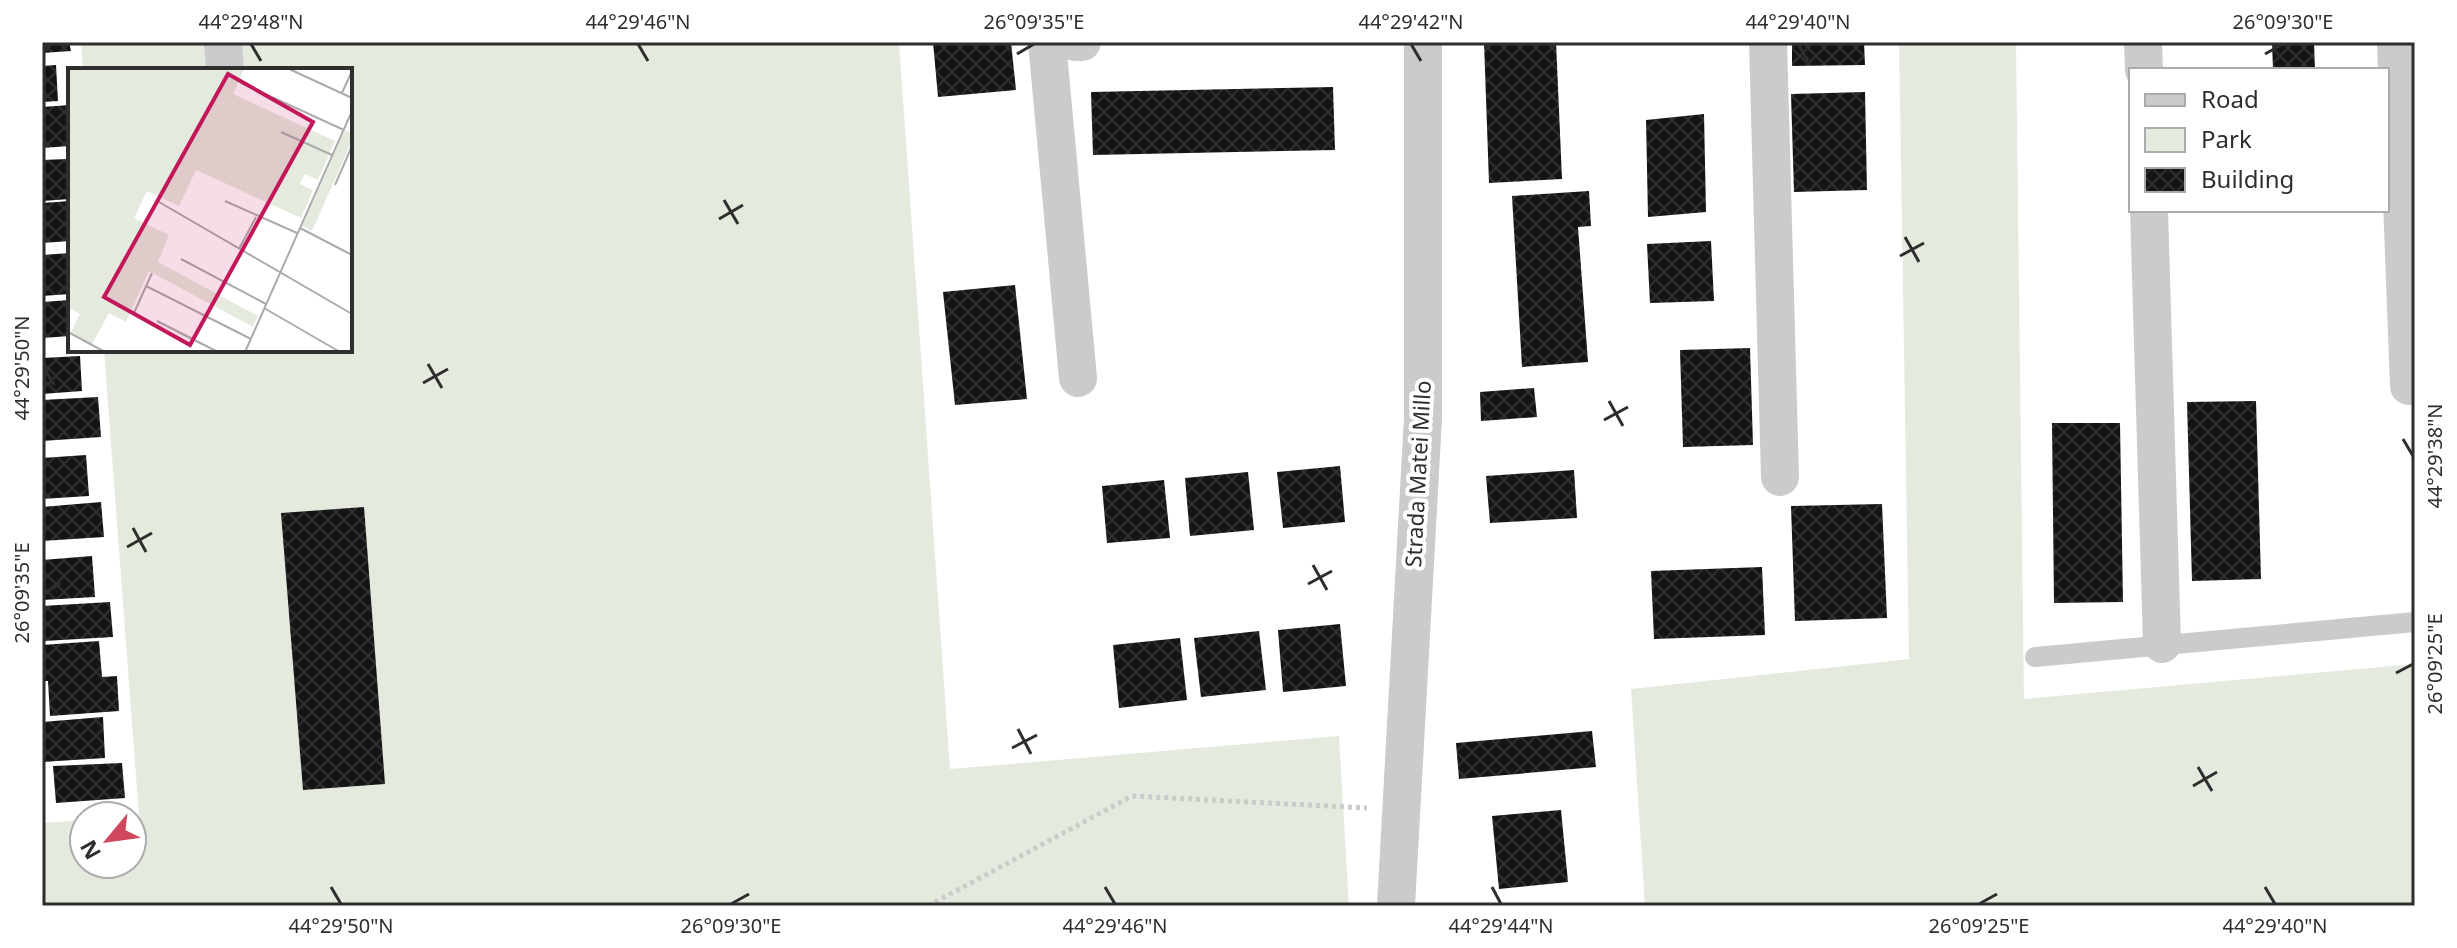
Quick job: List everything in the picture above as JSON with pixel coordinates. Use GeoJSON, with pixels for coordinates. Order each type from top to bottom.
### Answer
{"type":"FeatureCollection","features":[{"type":"Feature","properties":{"kind":"street"},"geometry":{"type":"LineString","coordinates":[[223,42],[225,68]]}},
{"type":"Feature","properties":{"kind":"street"},"geometry":{"type":"LineString","coordinates":[[1047,42],[1078,378]]}},
{"type":"Feature","properties":{"kind":"street"},"geometry":{"type":"LineString","coordinates":[[1075,42],[1082,42]]}},
{"type":"Feature","properties":{"kind":"street","name":"Strada Matei Millo"},"geometry":{"type":"LineString","coordinates":[[1396,906],[1423,418],[1423,42]]}},
{"type":"Feature","properties":{"kind":"street"},"geometry":{"type":"LineString","coordinates":[[1768,42],[1780,477]]}},
{"type":"Feature","properties":{"kind":"street"},"geometry":{"type":"LineString","coordinates":[[2143,42],[2144,68]]}},
{"type":"Feature","properties":{"kind":"street"},"geometry":{"type":"LineString","coordinates":[[2396,42],[2409,386]]}},
{"type":"Feature","properties":{"kind":"street"},"geometry":{"type":"LineString","coordinates":[[2149,212],[2162,644]]}},
{"type":"Feature","properties":{"kind":"lane"},"geometry":{"type":"LineString","coordinates":[[2035,657],[2415,622]]}},
{"type":"Feature","properties":{"kind":"path"},"geometry":{"type":"LineString","coordinates":[[928,906],[1132,796],[1400,810]]}},
{"type":"Feature","properties":{"kind":"green space"},"geometry":{"type":"Polygon","coordinates":[[[81,42],[899,42],[950,769],[1339,736],[1349,906],[42,906],[42,823],[68,821],[68,880],[148,880],[148,800],[138,800],[104,352],[352,352],[352,68],[83,68],[81,42]]]}},
{"type":"Feature","properties":{"kind":"green space"},"geometry":{"type":"Polygon","coordinates":[[[1899,42],[2016,42],[2024,699],[2415,664],[2415,906],[1645,906],[1631,689],[1909,659],[1899,42]]]}},
{"type":"Feature","properties":{"kind":"building"},"geometry":{"type":"Polygon","coordinates":[[[42,42],[69,42],[71,51],[42,53],[42,42]]]}},
{"type":"Feature","properties":{"kind":"building"},"geometry":{"type":"Polygon","coordinates":[[[933,42],[1011,42],[1016,90],[938,97],[933,42]]]}},
{"type":"Feature","properties":{"kind":"building"},"geometry":{"type":"Polygon","coordinates":[[[1484,42],[1556,42],[1562,179],[1489,183],[1484,42]]]}},
{"type":"Feature","properties":{"kind":"building"},"geometry":{"type":"Polygon","coordinates":[[[1792,42],[1864,42],[1865,65],[1792,66],[1792,42]]]}},
{"type":"Feature","properties":{"kind":"building"},"geometry":{"type":"Polygon","coordinates":[[[2272,42],[2314,42],[2315,68],[2273,68],[2272,42]]]}},
{"type":"Feature","properties":{"kind":"building"},"geometry":{"type":"Polygon","coordinates":[[[56,65],[58,101],[42,102],[42,66],[56,65]]]}},
{"type":"Feature","properties":{"kind":"building"},"geometry":{"type":"Polygon","coordinates":[[[1333,87],[1335,150],[1093,155],[1091,92],[1333,87]]]}},
{"type":"Feature","properties":{"kind":"building"},"geometry":{"type":"Polygon","coordinates":[[[1865,92],[1867,190],[1794,192],[1791,94],[1865,92]]]}},
{"type":"Feature","properties":{"kind":"building"},"geometry":{"type":"Polygon","coordinates":[[[68,105],[68,146],[42,148],[42,107],[68,105]]]}},
{"type":"Feature","properties":{"kind":"building"},"geometry":{"type":"Polygon","coordinates":[[[1704,114],[1706,212],[1648,217],[1646,120],[1704,114]]]}},
{"type":"Feature","properties":{"kind":"building"},"geometry":{"type":"Polygon","coordinates":[[[67,159],[68,199],[42,201],[42,160],[67,159]]]}},
{"type":"Feature","properties":{"kind":"building"},"geometry":{"type":"Polygon","coordinates":[[[1589,191],[1591,226],[1578,227],[1588,362],[1522,367],[1512,196],[1589,191]]]}},
{"type":"Feature","properties":{"kind":"building"},"geometry":{"type":"Polygon","coordinates":[[[68,201],[68,241],[42,243],[42,203],[68,201]]]}},
{"type":"Feature","properties":{"kind":"building"},"geometry":{"type":"Polygon","coordinates":[[[1711,241],[1714,301],[1650,303],[1647,244],[1711,241]]]}},
{"type":"Feature","properties":{"kind":"building"},"geometry":{"type":"Polygon","coordinates":[[[68,253],[68,294],[42,296],[42,255],[68,253]]]}},
{"type":"Feature","properties":{"kind":"building"},"geometry":{"type":"Polygon","coordinates":[[[1015,285],[1027,399],[955,405],[943,292],[1015,285]]]}},
{"type":"Feature","properties":{"kind":"building"},"geometry":{"type":"Polygon","coordinates":[[[68,300],[68,336],[42,338],[42,302],[68,300]]]}},
{"type":"Feature","properties":{"kind":"building"},"geometry":{"type":"Polygon","coordinates":[[[1750,348],[1753,445],[1683,447],[1680,350],[1750,348]]]}},
{"type":"Feature","properties":{"kind":"building"},"geometry":{"type":"Polygon","coordinates":[[[80,356],[82,391],[42,394],[42,358],[80,356]]]}},
{"type":"Feature","properties":{"kind":"building"},"geometry":{"type":"Polygon","coordinates":[[[1534,388],[1537,417],[1481,421],[1480,392],[1534,388]]]}},
{"type":"Feature","properties":{"kind":"building"},"geometry":{"type":"Polygon","coordinates":[[[98,397],[101,437],[42,441],[42,400],[98,397]]]}},
{"type":"Feature","properties":{"kind":"building"},"geometry":{"type":"Polygon","coordinates":[[[2256,401],[2261,579],[2192,581],[2187,402],[2256,401]]]}},
{"type":"Feature","properties":{"kind":"building"},"geometry":{"type":"Polygon","coordinates":[[[2052,423],[2120,423],[2123,602],[2054,603],[2052,423]]]}},
{"type":"Feature","properties":{"kind":"building"},"geometry":{"type":"Polygon","coordinates":[[[86,455],[89,496],[42,499],[42,458],[86,455]]]}},
{"type":"Feature","properties":{"kind":"building"},"geometry":{"type":"Polygon","coordinates":[[[1340,466],[1345,522],[1283,528],[1277,472],[1340,466]]]}},
{"type":"Feature","properties":{"kind":"building"},"geometry":{"type":"Polygon","coordinates":[[[1574,470],[1577,518],[1490,523],[1486,476],[1574,470]]]}},
{"type":"Feature","properties":{"kind":"building"},"geometry":{"type":"Polygon","coordinates":[[[1248,472],[1254,530],[1190,536],[1185,478],[1248,472]]]}},
{"type":"Feature","properties":{"kind":"building"},"geometry":{"type":"Polygon","coordinates":[[[1164,480],[1170,538],[1107,543],[1102,486],[1164,480]]]}},
{"type":"Feature","properties":{"kind":"building"},"geometry":{"type":"Polygon","coordinates":[[[101,502],[104,537],[42,541],[42,507],[101,502]]]}},
{"type":"Feature","properties":{"kind":"building"},"geometry":{"type":"Polygon","coordinates":[[[1882,504],[1887,618],[1795,621],[1791,506],[1882,504]]]}},
{"type":"Feature","properties":{"kind":"building"},"geometry":{"type":"Polygon","coordinates":[[[364,507],[385,784],[303,790],[281,513],[364,507]]]}},
{"type":"Feature","properties":{"kind":"building"},"geometry":{"type":"Polygon","coordinates":[[[92,556],[95,597],[42,600],[42,560],[92,556]]]}},
{"type":"Feature","properties":{"kind":"building"},"geometry":{"type":"Polygon","coordinates":[[[1762,567],[1765,635],[1654,639],[1651,571],[1762,567]]]}},
{"type":"Feature","properties":{"kind":"building"},"geometry":{"type":"Polygon","coordinates":[[[110,602],[113,637],[44,641],[42,606],[110,602]]]}},
{"type":"Feature","properties":{"kind":"building"},"geometry":{"type":"Polygon","coordinates":[[[1340,624],[1346,686],[1283,692],[1278,630],[1340,624]]]}},
{"type":"Feature","properties":{"kind":"building"},"geometry":{"type":"Polygon","coordinates":[[[1259,631],[1266,690],[1201,697],[1194,638],[1259,631]]]}},
{"type":"Feature","properties":{"kind":"building"},"geometry":{"type":"Polygon","coordinates":[[[1180,638],[1187,700],[1119,708],[1113,645],[1180,638]]]}},
{"type":"Feature","properties":{"kind":"building"},"geometry":{"type":"Polygon","coordinates":[[[99,641],[102,677],[117,676],[119,711],[50,716],[48,681],[42,681],[42,645],[99,641]]]}},
{"type":"Feature","properties":{"kind":"building"},"geometry":{"type":"Polygon","coordinates":[[[103,717],[105,758],[42,762],[42,722],[103,717]]]}},
{"type":"Feature","properties":{"kind":"building"},"geometry":{"type":"Polygon","coordinates":[[[1592,731],[1596,767],[1459,779],[1456,743],[1592,731]]]}},
{"type":"Feature","properties":{"kind":"building"},"geometry":{"type":"Polygon","coordinates":[[[122,763],[125,798],[56,803],[53,766],[122,763]]]}},
{"type":"Feature","properties":{"kind":"building"},"geometry":{"type":"Polygon","coordinates":[[[1561,810],[1568,882],[1499,889],[1492,816],[1561,810]]]}}]}
